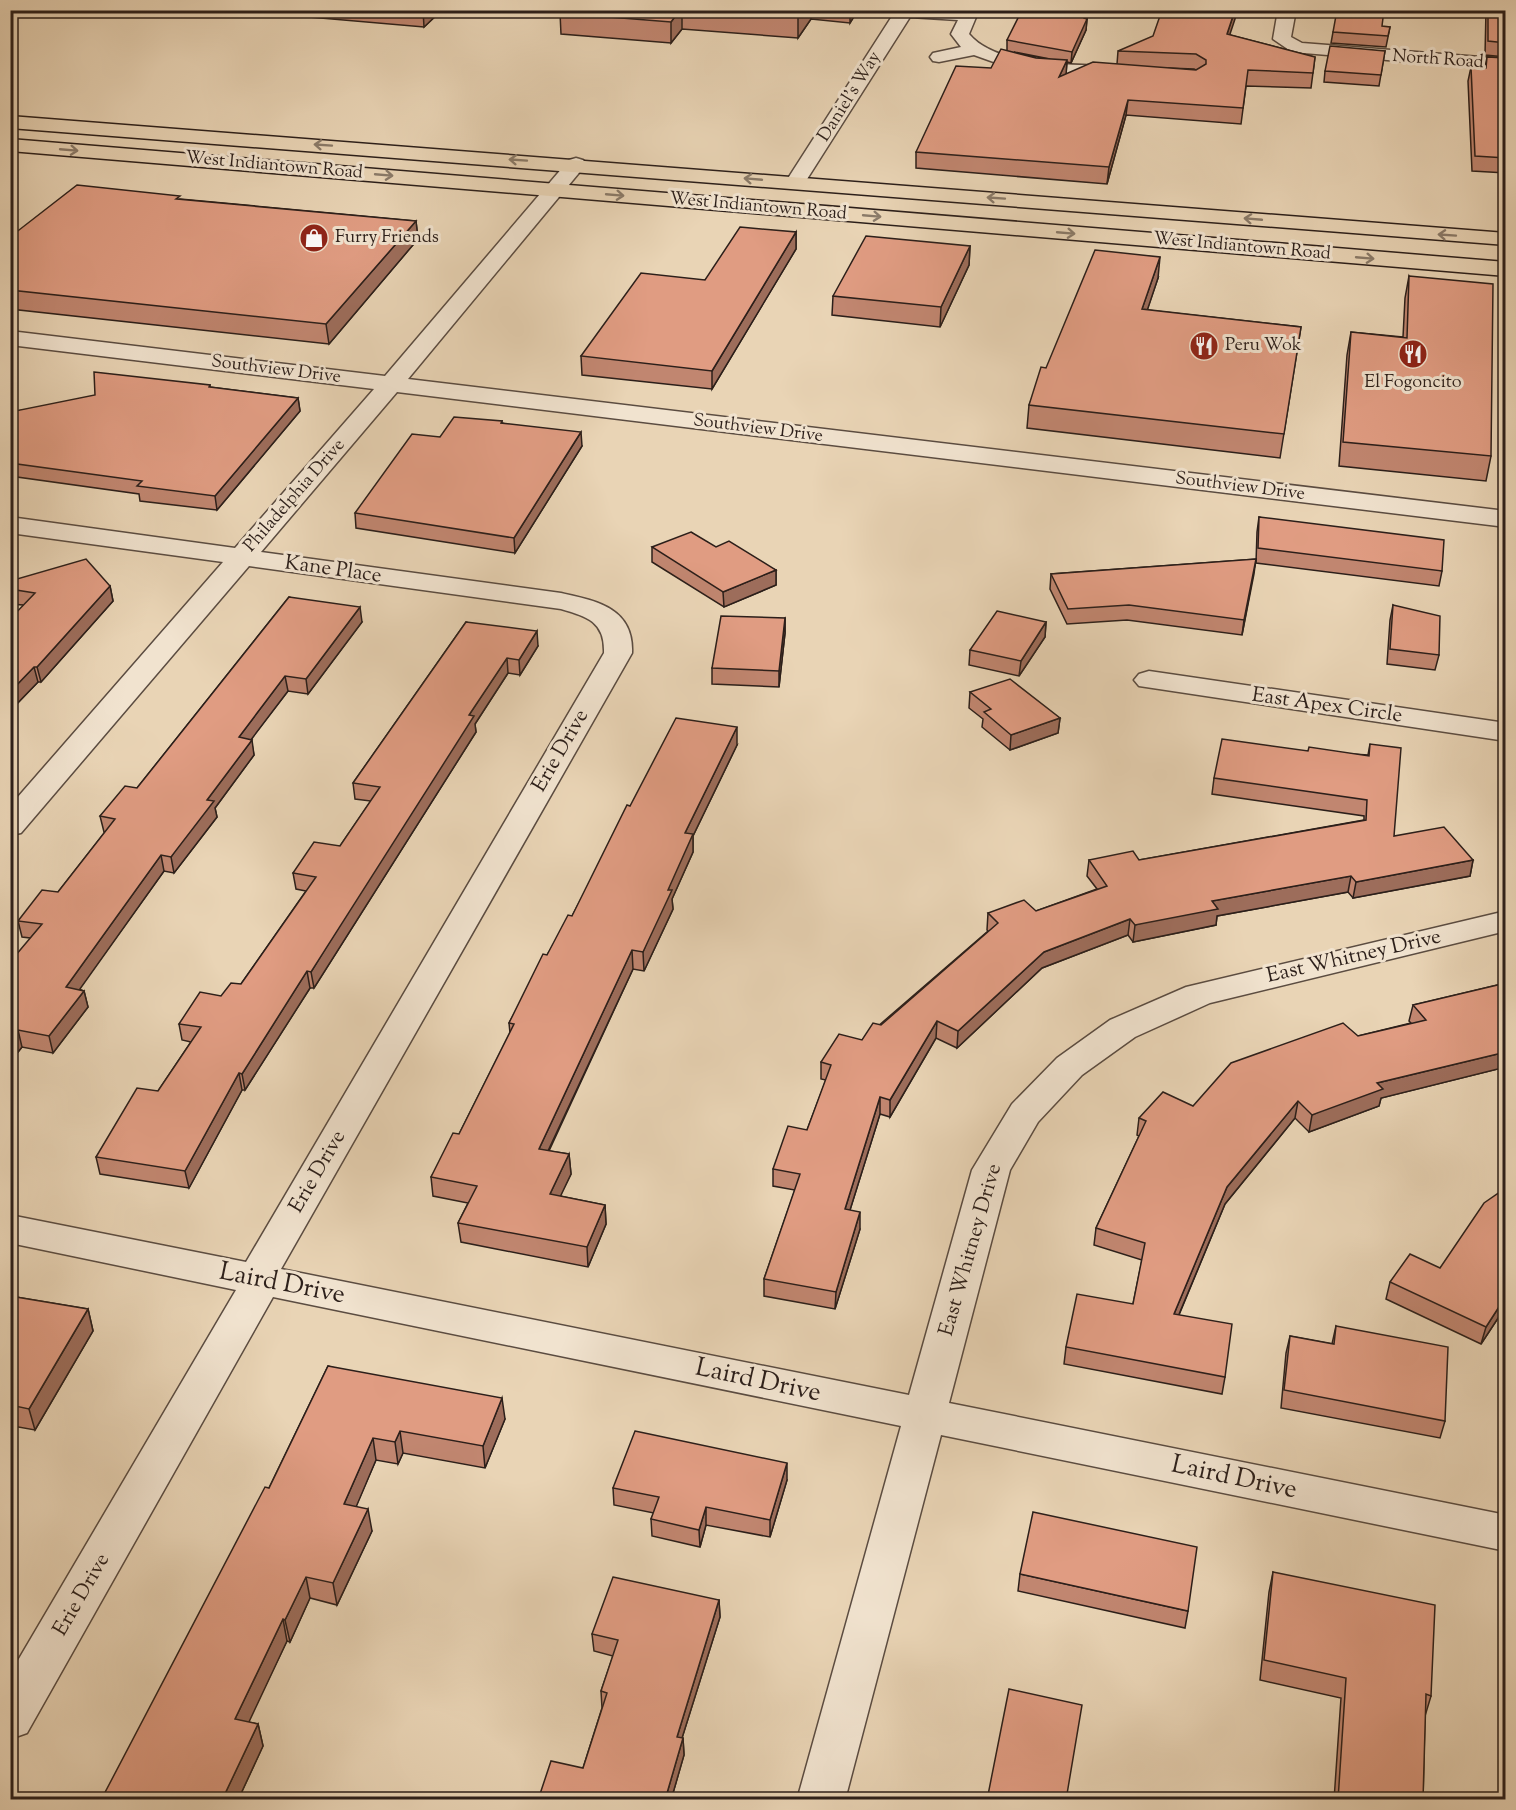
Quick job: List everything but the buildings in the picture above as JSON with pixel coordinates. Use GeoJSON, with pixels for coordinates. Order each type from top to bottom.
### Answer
{"type":"FeatureCollection","features":[{"type":"Feature","properties":{"kind":"main road","name":"West Indiantown Road"},"geometry":{"type":"LineString","coordinates":[[10,122],[576,164],[1506,239]]}},
{"type":"Feature","properties":{"kind":"main road","name":"West Indiantown Road"},"geometry":{"type":"LineString","coordinates":[[10,145],[1506,269]]}},
{"type":"Feature","properties":{"kind":"street","name":"North Road"},"geometry":{"type":"LineString","coordinates":[[1287,10],[1282,39],[1298,48],[1506,65]]}},
{"type":"Feature","properties":{"kind":"street"},"geometry":{"type":"LineString","coordinates":[[905,11],[970,13],[960,34],[967,45],[974,50],[997,59],[1026,64],[1136,73]]}},
{"type":"Feature","properties":{"kind":"street","name":"Daniel's Way"},"geometry":{"type":"LineString","coordinates":[[795,183],[905,11]]}},
{"type":"Feature","properties":{"kind":"street"},"geometry":{"type":"LineString","coordinates":[[939,57],[974,50]]}},
{"type":"Feature","properties":{"kind":"street","name":"Philadelphia Drive"},"geometry":{"type":"LineString","coordinates":[[10,826],[557,190],[576,164]]}},
{"type":"Feature","properties":{"kind":"street","name":"Southview Drive"},"geometry":{"type":"LineString","coordinates":[[10,338],[1506,519]]}},
{"type":"Feature","properties":{"kind":"street","name":"Kane Place"},"geometry":{"type":"LineString","coordinates":[[10,525],[561,601],[601,614],[614,626]]}},
{"type":"Feature","properties":{"kind":"street","name":"Erie Drive"},"geometry":{"type":"LineString","coordinates":[[10,1718],[256,1292],[256,1279],[618,653],[620,639],[614,626]]}},
{"type":"Feature","properties":{"kind":"street","name":"East Apex Circle"},"geometry":{"type":"LineString","coordinates":[[1149,680],[1506,732]]}},
{"type":"Feature","properties":{"kind":"street","name":"East Whitney Drive"},"geometry":{"type":"LineString","coordinates":[[821,1800],[991,1170],[1001,1148],[1030,1105],[1065,1068],[1108,1036],[1183,1000],[1506,921]]}},
{"type":"Feature","properties":{"kind":"street","name":"Laird Drive"},"geometry":{"type":"LineString","coordinates":[[10,1229],[1506,1533]]}},
{"type":"Feature","properties":{"kind":"place","name":"Furry Friends"},"geometry":{"type":"Point","coordinates":[314,238]}},
{"type":"Feature","properties":{"kind":"place","name":"Peru Wok"},"geometry":{"type":"Point","coordinates":[1204,346]}},
{"type":"Feature","properties":{"kind":"place","name":"El Fogoncito"},"geometry":{"type":"Point","coordinates":[1413,354]}}]}
